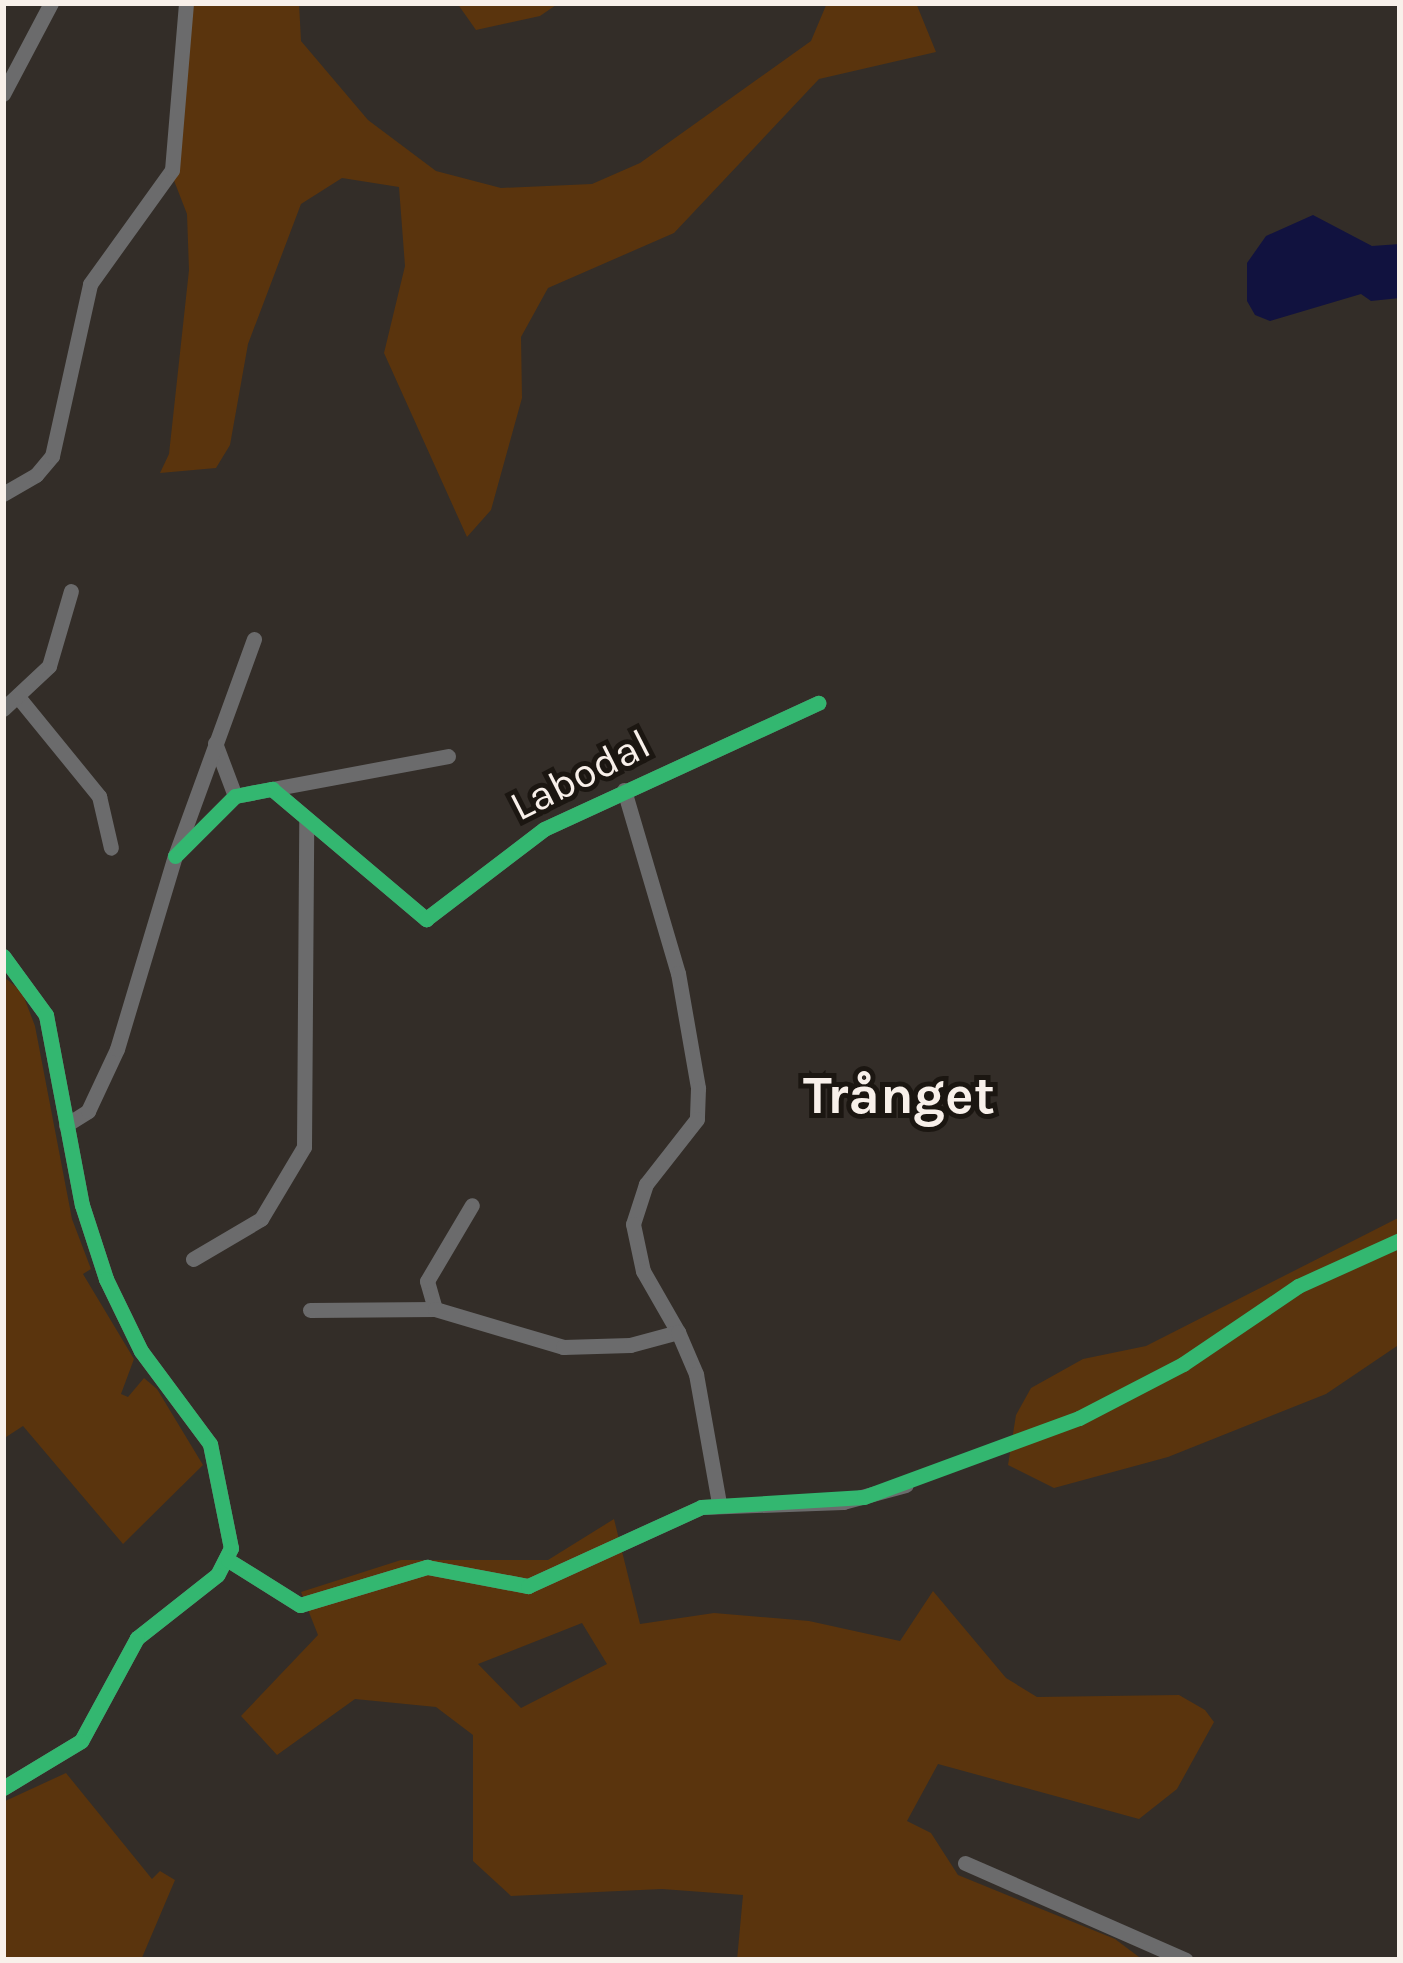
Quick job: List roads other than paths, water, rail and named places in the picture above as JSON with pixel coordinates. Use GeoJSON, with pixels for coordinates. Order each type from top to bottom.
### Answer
{"type":"FeatureCollection","features":[{"type":"Feature","properties":{"kind":"street"},"geometry":{"type":"LineString","coordinates":[[3,94],[52,3]]}},
{"type":"Feature","properties":{"kind":"street"},"geometry":{"type":"LineString","coordinates":[[3,494],[36,476],[52,456],[90,284],[172,170],[186,3]]}},
{"type":"Feature","properties":{"kind":"street"},"geometry":{"type":"LineString","coordinates":[[3,710],[49,666],[71,591]]}},
{"type":"Feature","properties":{"kind":"street"},"geometry":{"type":"LineString","coordinates":[[66,1125],[88,1111],[110,1067],[175,856],[254,639]]}},
{"type":"Feature","properties":{"kind":"street"},"geometry":{"type":"LineString","coordinates":[[19,698],[99,796],[111,823],[111,848]]}},
{"type":"Feature","properties":{"kind":"street","name":"Labodal"},"geometry":{"type":"LineString","coordinates":[[272,790],[426,920],[514,848],[624,790],[818,703]]}},
{"type":"Feature","properties":{"kind":"street"},"geometry":{"type":"LineString","coordinates":[[175,856],[236,796],[215,743]]}},
{"type":"Feature","properties":{"kind":"street","name":"Labodal"},"geometry":{"type":"LineString","coordinates":[[236,796],[448,756]]}},
{"type":"Feature","properties":{"kind":"street","name":"Labodal"},"geometry":{"type":"LineString","coordinates":[[624,790],[678,973],[698,1088],[697,1119],[646,1184],[633,1224],[643,1271],[696,1374],[719,1503]]}},
{"type":"Feature","properties":{"kind":"street"},"geometry":{"type":"LineString","coordinates":[[193,1258],[261,1220],[304,1147],[306,820]]}},
{"type":"Feature","properties":{"kind":"street"},"geometry":{"type":"LineString","coordinates":[[3,956],[46,1016],[88,1231],[118,1307],[215,1457],[228,1560]]}},
{"type":"Feature","properties":{"kind":"street"},"geometry":{"type":"LineString","coordinates":[[435,1309],[427,1281],[472,1205]]}},
{"type":"Feature","properties":{"kind":"street"},"geometry":{"type":"LineString","coordinates":[[310,1310],[435,1309],[563,1347],[630,1345],[678,1332]]}},
{"type":"Feature","properties":{"kind":"street"},"geometry":{"type":"LineString","coordinates":[[228,1560],[300,1605],[427,1567],[528,1586],[562,1576],[659,1521],[719,1503],[843,1502],[906,1485]]}},
{"type":"Feature","properties":{"kind":"street"},"geometry":{"type":"LineString","coordinates":[[3,1788],[81,1741],[147,1626],[228,1560]]}},
{"type":"Feature","properties":{"kind":"street"},"geometry":{"type":"LineString","coordinates":[[965,1863],[1186,1960]]}},
{"type":"Feature","properties":{"kind":"district","name":"Trånget"},"geometry":{"type":"Point","coordinates":[899,1095]}}]}
